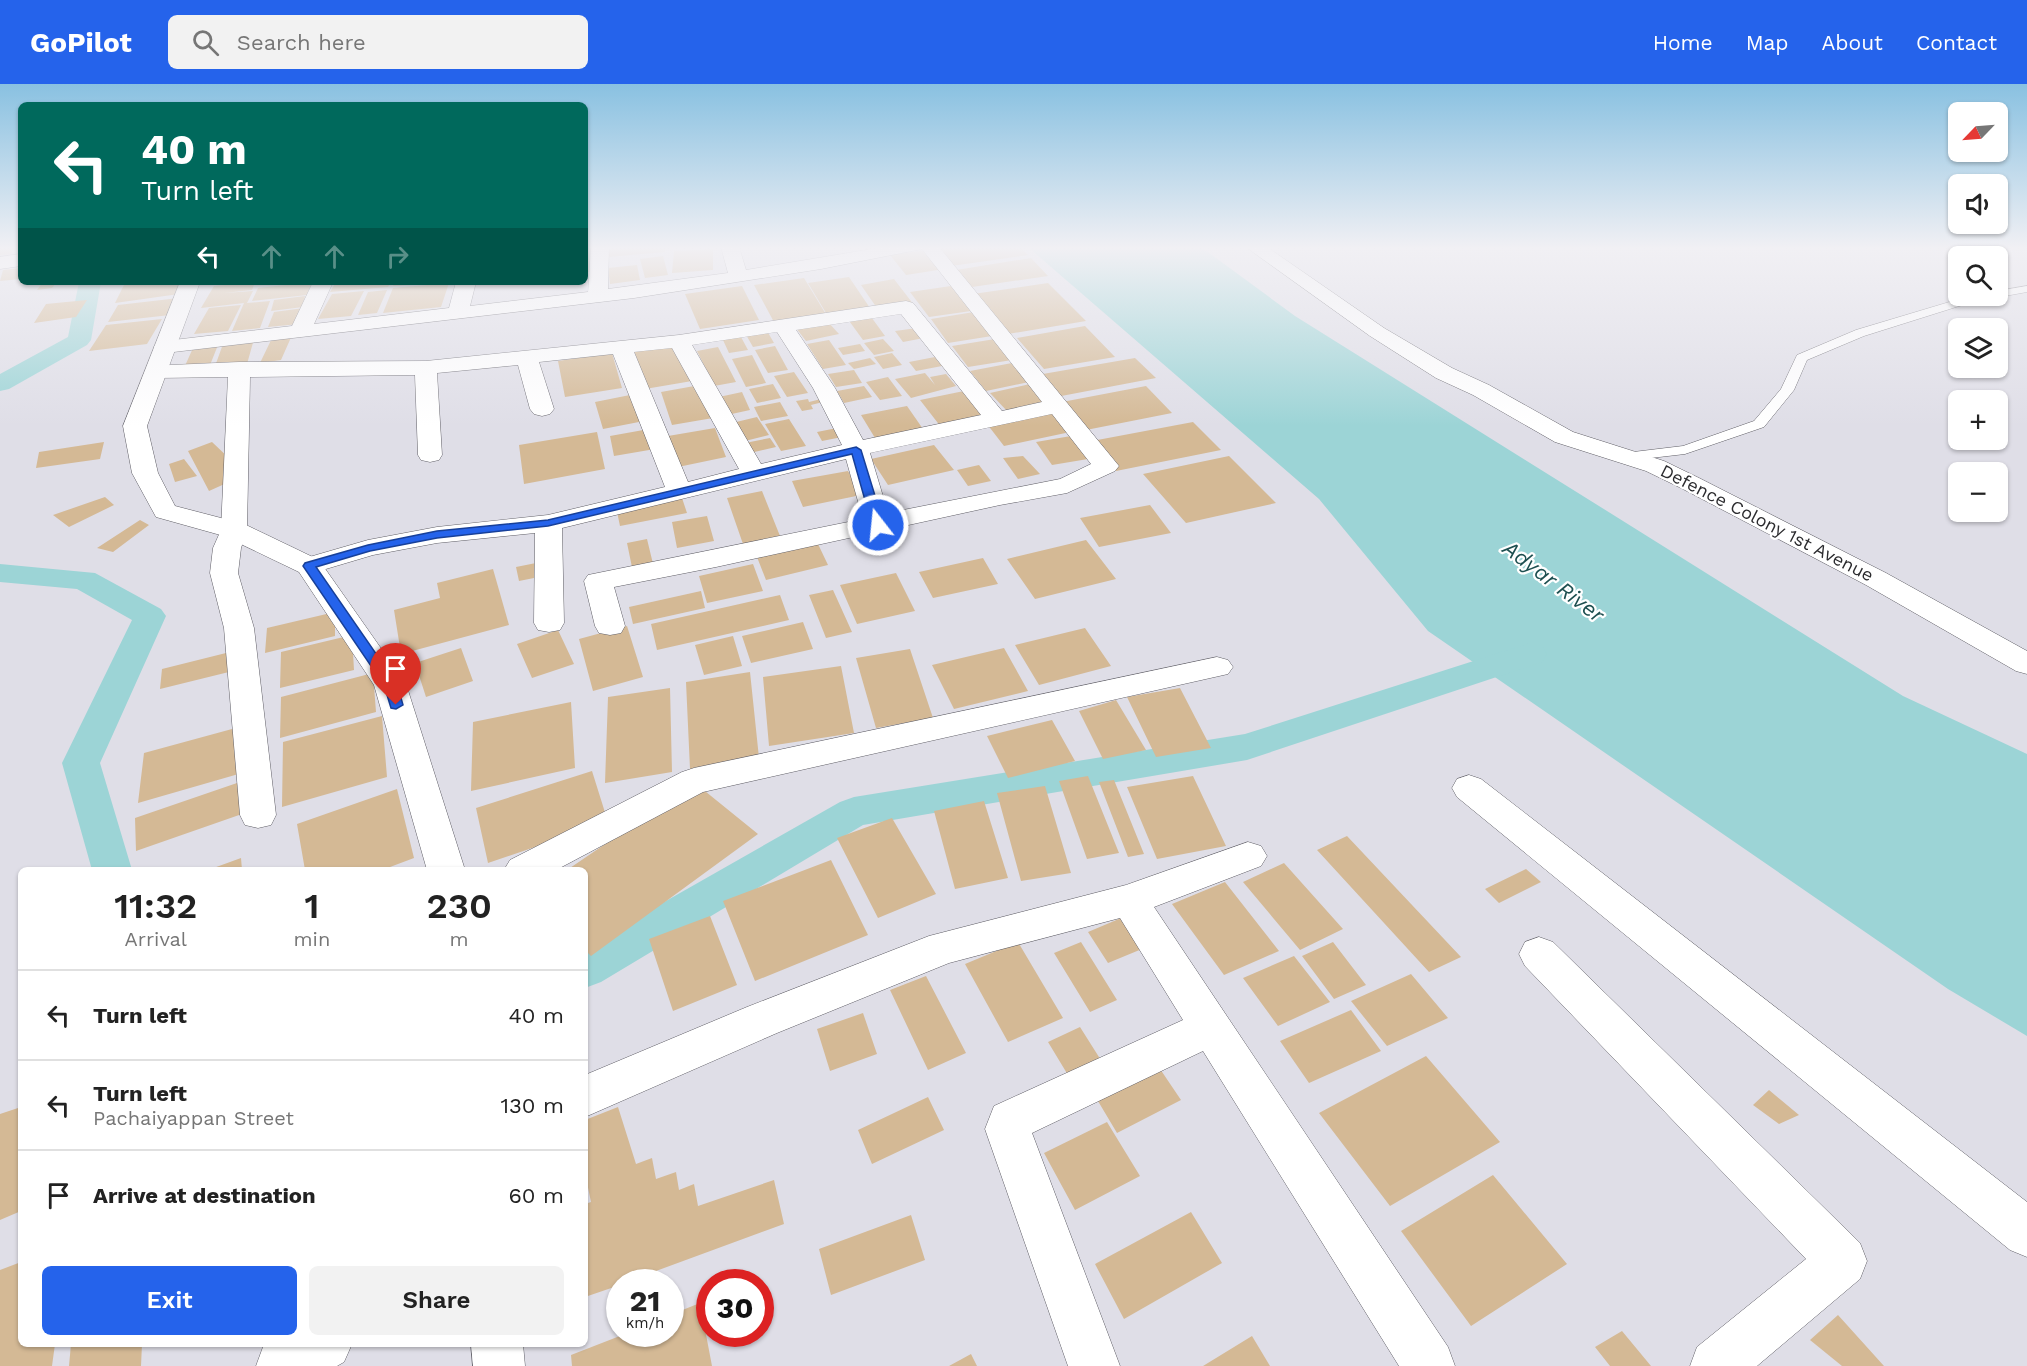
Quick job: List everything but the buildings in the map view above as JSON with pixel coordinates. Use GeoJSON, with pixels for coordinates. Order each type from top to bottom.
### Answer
{"type":"FeatureCollection","features":[{"type":"Feature","properties":{"kind":"street"},"geometry":{"type":"LineString","coordinates":[[181,307],[135,426],[145,473],[165,511],[234,530],[309,566],[390,684],[445,867]]}},
{"type":"Feature","properties":{"kind":"street"},"geometry":{"type":"LineString","coordinates":[[300,331],[311,307]]}},
{"type":"Feature","properties":{"kind":"street"},"geometry":{"type":"LineString","coordinates":[[458,314],[460,307]]}},
{"type":"Feature","properties":{"kind":"street"},"geometry":{"type":"LineString","coordinates":[[161,359],[300,331],[514,307]]}},
{"type":"Feature","properties":{"kind":"street"},"geometry":{"type":"LineString","coordinates":[[161,359],[239,369],[426,368],[621,348],[906,307],[996,419]]}},
{"type":"Feature","properties":{"kind":"street"},"geometry":{"type":"LineString","coordinates":[[610,626],[598,581],[1066,485],[1106,466],[978,307]]}},
{"type":"Feature","properties":{"kind":"street","name":"Defence Colony 1st Avenue"},"geometry":{"type":"LineString","coordinates":[[1341,307],[1444,373],[1481,390],[1564,437],[1655,466],[1690,483],[1876,579],[2027,664]]}},
{"type":"Feature","properties":{"kind":"street"},"geometry":{"type":"LineString","coordinates":[[783,325],[824,388],[856,450],[878,525]]}},
{"type":"Feature","properties":{"kind":"street"},"geometry":{"type":"LineString","coordinates":[[679,340],[755,475]]}},
{"type":"Feature","properties":{"kind":"street"},"geometry":{"type":"LineString","coordinates":[[621,348],[679,491]]}},
{"type":"Feature","properties":{"kind":"street"},"geometry":{"type":"LineString","coordinates":[[526,356],[542,409]]}},
{"type":"Feature","properties":{"kind":"street"},"geometry":{"type":"LineString","coordinates":[[426,368],[430,455]]}},
{"type":"Feature","properties":{"kind":"street"},"geometry":{"type":"LineString","coordinates":[[239,369],[234,530],[226,548],[224,573],[239,628],[258,815]]}},
{"type":"Feature","properties":{"kind":"street"},"geometry":{"type":"LineString","coordinates":[[309,566],[368,548],[437,535],[548,523],[856,450],[1058,406]]}},
{"type":"Feature","properties":{"kind":"street"},"geometry":{"type":"LineString","coordinates":[[548,523],[549,623]]}},
{"type":"Feature","properties":{"kind":"street"},"geometry":{"type":"LineString","coordinates":[[529,867],[694,781],[1217,667]]}},
{"type":"Feature","properties":{"kind":"street"},"geometry":{"type":"LineString","coordinates":[[1469,789],[2027,1233]]}},
{"type":"Feature","properties":{"kind":"street"},"geometry":{"type":"LineString","coordinates":[[588,1095],[762,1020],[943,948],[1129,900],[1248,856]]}},
{"type":"Feature","properties":{"kind":"street"},"geometry":{"type":"LineString","coordinates":[[1129,900],[1429,1366]]}},
{"type":"Feature","properties":{"kind":"street"},"geometry":{"type":"LineString","coordinates":[[1539,954],[1842,1261],[1716,1366]]}},
{"type":"Feature","properties":{"kind":"street"},"geometry":{"type":"LineString","coordinates":[[1094,1366],[1008,1129],[1010,1121],[1211,1027]]}},
{"type":"Feature","properties":{"kind":"street"},"geometry":{"type":"LineString","coordinates":[[282,1366],[320,1347]]}},
{"type":"Feature","properties":{"kind":"street"},"geometry":{"type":"LineString","coordinates":[[497,1347],[499,1366]]}},
{"type":"Feature","properties":{"kind":"lane"},"geometry":{"type":"LineString","coordinates":[[1625,457],[1685,450],[1759,424],[1787,390],[1803,358],[1860,333],[1942,307]]}},
{"type":"Feature","properties":{"kind":"water","name":"Adyar River"},"geometry":{"type":"Polygon","coordinates":[[[1097,307],[1283,307],[1903,696],[2027,754],[2027,1036],[1948,989],[1428,631],[1319,499],[1097,307]]]}},
{"type":"Feature","properties":{"kind":"waterway"},"geometry":{"type":"LineString","coordinates":[[0,384],[79,340],[85,307]]}},
{"type":"Feature","properties":{"kind":"waterway"},"geometry":{"type":"LineString","coordinates":[[0,573],[84,580],[150,616],[81,763],[111,867]]}},
{"type":"Feature","properties":{"kind":"waterway"},"geometry":{"type":"LineString","coordinates":[[588,967],[854,812],[1247,747],[1530,654]]}},
{"type":"Feature","properties":{"kind":"route"},"geometry":{"type":"LineString","coordinates":[[396,705],[390,684],[309,566],[368,548],[437,535],[548,523],[856,450],[878,525]]}}]}
